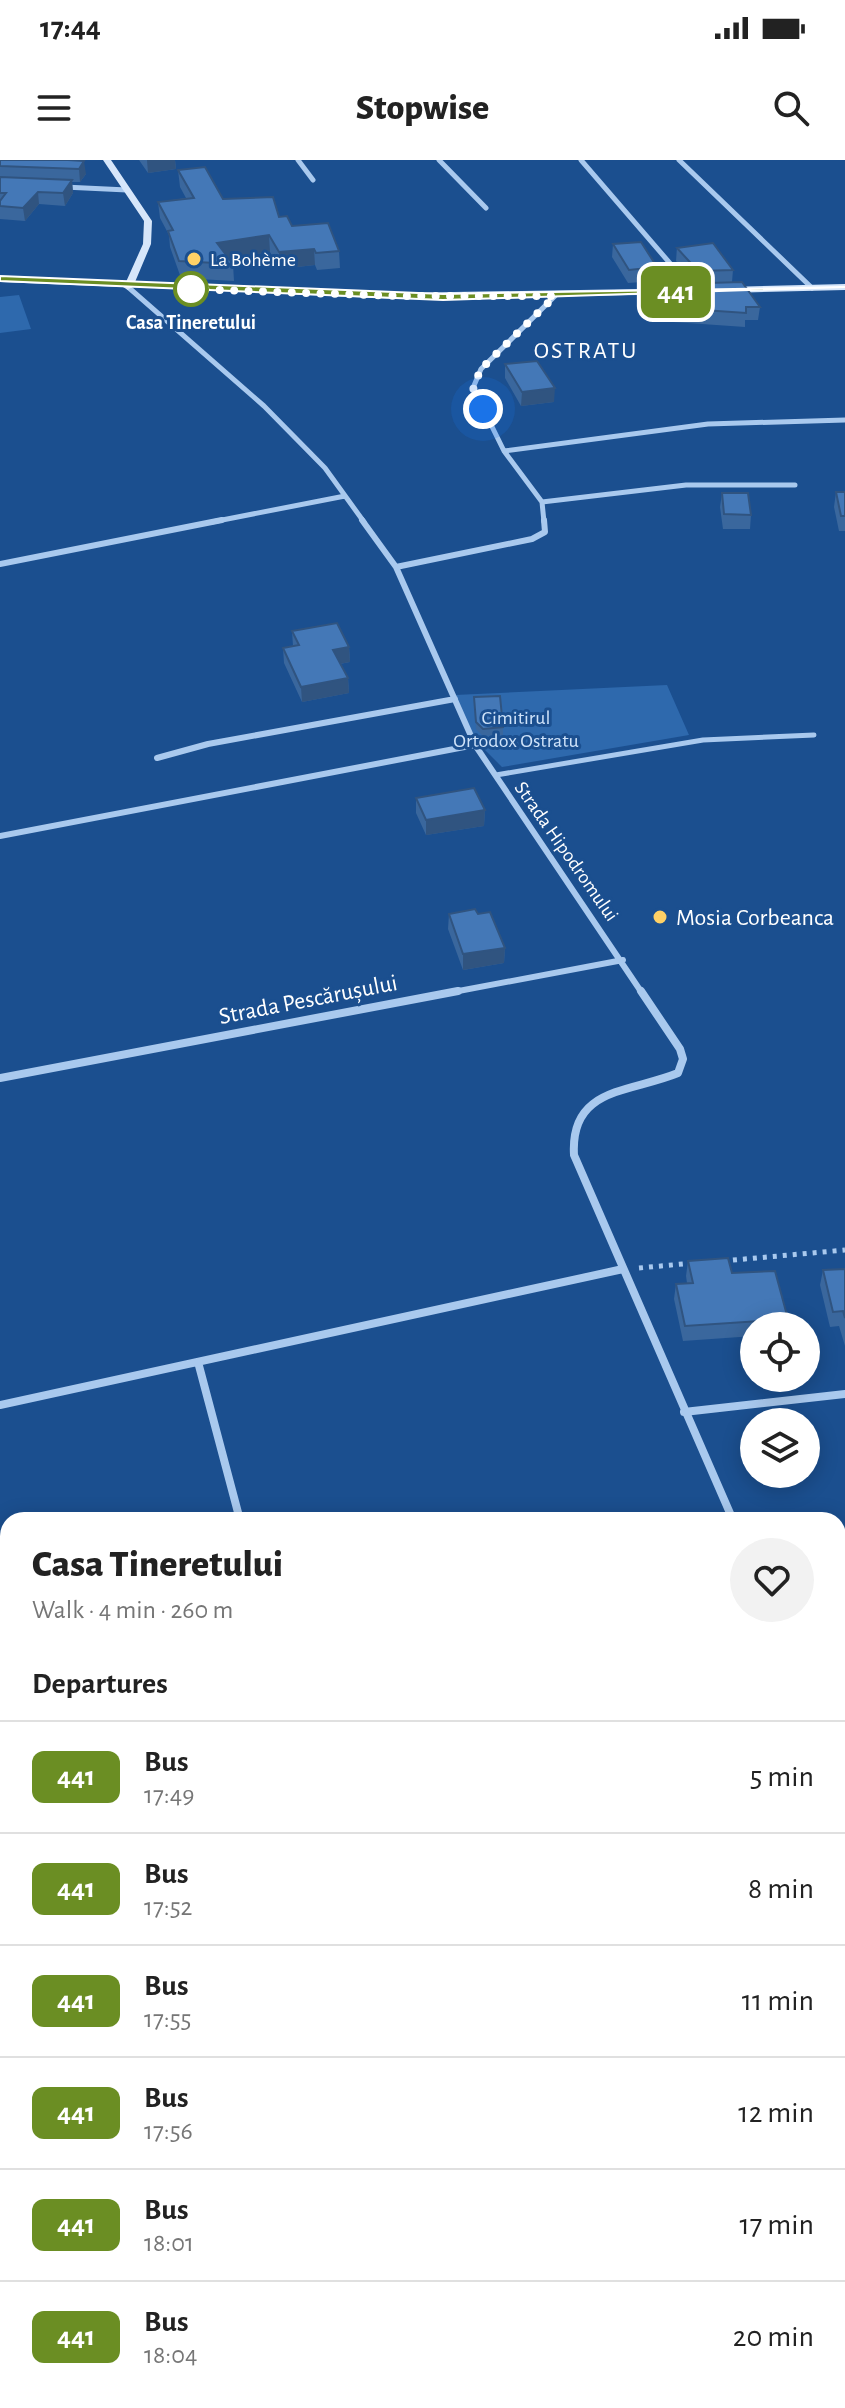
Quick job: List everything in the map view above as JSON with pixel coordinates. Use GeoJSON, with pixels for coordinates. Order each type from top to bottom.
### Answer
{"type":"FeatureCollection","features":[{"type":"Feature","properties":{"kind":"main road"},"geometry":{"type":"LineString","coordinates":[[107,160],[148,221],[149,232],[128,287]]}},
{"type":"Feature","properties":{"kind":"main road"},"geometry":{"type":"LineString","coordinates":[[0,279],[128,287],[398,296],[555,296],[845,287]]}},
{"type":"Feature","properties":{"kind":"street"},"geometry":{"type":"LineString","coordinates":[[298,160],[313,180]]}},
{"type":"Feature","properties":{"kind":"street"},"geometry":{"type":"LineString","coordinates":[[439,160],[486,208]]}},
{"type":"Feature","properties":{"kind":"street"},"geometry":{"type":"LineString","coordinates":[[581,160],[695,291]]}},
{"type":"Feature","properties":{"kind":"street"},"geometry":{"type":"LineString","coordinates":[[679,160],[812,288]]}},
{"type":"Feature","properties":{"kind":"street"},"geometry":{"type":"LineString","coordinates":[[64,187],[127,190]]}},
{"type":"Feature","properties":{"kind":"street","name":"Strada Hipodromului"},"geometry":{"type":"LineString","coordinates":[[128,287],[293,433],[345,496],[396,567],[475,745],[623,960],[683,1059],[678,1073],[662,1081],[587,1103],[576,1114],[569,1132],[574,1155],[623,1269]]}},
{"type":"Feature","properties":{"kind":"street"},"geometry":{"type":"LineString","coordinates":[[396,567],[532,539],[545,532],[542,502],[504,451],[473,388],[481,369],[555,296]]}},
{"type":"Feature","properties":{"kind":"street"},"geometry":{"type":"LineString","coordinates":[[504,451],[649,434],[692,425],[845,420]]}},
{"type":"Feature","properties":{"kind":"street"},"geometry":{"type":"LineString","coordinates":[[542,502],[686,485],[795,485]]}},
{"type":"Feature","properties":{"kind":"street"},"geometry":{"type":"LineString","coordinates":[[0,564],[345,496]]}},
{"type":"Feature","properties":{"kind":"street"},"geometry":{"type":"LineString","coordinates":[[157,758],[208,744],[455,699]]}},
{"type":"Feature","properties":{"kind":"street"},"geometry":{"type":"LineString","coordinates":[[0,836],[475,745]]}},
{"type":"Feature","properties":{"kind":"street","name":"Strada Pescărușului"},"geometry":{"type":"LineString","coordinates":[[0,1078],[623,960]]}},
{"type":"Feature","properties":{"kind":"street"},"geometry":{"type":"LineString","coordinates":[[0,1405],[623,1269],[729,1512]]}},
{"type":"Feature","properties":{"kind":"street"},"geometry":{"type":"LineString","coordinates":[[198,1362],[238,1512]]}},
{"type":"Feature","properties":{"kind":"street"},"geometry":{"type":"LineString","coordinates":[[684,1412],[845,1394]]}},
{"type":"Feature","properties":{"kind":"lane"},"geometry":{"type":"LineString","coordinates":[[496,775],[703,740],[814,735]]}},
{"type":"Feature","properties":{"kind":"path"},"geometry":{"type":"LineString","coordinates":[[717,1262],[845,1250]]}},
{"type":"Feature","properties":{"kind":"path"},"geometry":{"type":"LineString","coordinates":[[623,1269],[701,1263]]}},
{"type":"Feature","properties":{"kind":"green space"},"geometry":{"type":"Polygon","coordinates":[[[19,295],[31,329],[0,333],[0,297],[19,295]]]}},
{"type":"Feature","properties":{"kind":"green space","name":"Cimitirul Ortodox Ostratu"},"geometry":{"type":"Polygon","coordinates":[[[667,685],[689,735],[502,767],[473,738],[455,695],[667,685]]]}},
{"type":"Feature","properties":{"kind":"building"},"geometry":{"type":"Polygon","coordinates":[[[0,160],[84,161],[79,169],[0,166],[0,160]]]}},
{"type":"Feature","properties":{"kind":"building"},"geometry":{"type":"Polygon","coordinates":[[[205,167],[223,199],[273,197],[279,217],[287,216],[292,226],[328,223],[339,251],[316,253],[314,249],[279,252],[269,235],[217,243],[233,264],[179,261],[168,231],[173,230],[158,202],[194,198],[178,170],[205,167]]]}},
{"type":"Feature","properties":{"kind":"building"},"geometry":{"type":"Polygon","coordinates":[[[0,177],[72,180],[63,193],[38,192],[23,208],[0,206],[6,193],[0,193],[0,177]]]}},
{"type":"Feature","properties":{"kind":"building"},"geometry":{"type":"Polygon","coordinates":[[[641,242],[657,267],[629,270],[613,244],[641,242]]]}},
{"type":"Feature","properties":{"kind":"building"},"geometry":{"type":"Polygon","coordinates":[[[713,243],[733,270],[698,271],[677,248],[713,243]]]}},
{"type":"Feature","properties":{"kind":"building"},"geometry":{"type":"Polygon","coordinates":[[[742,282],[760,307],[746,307],[746,313],[674,308],[675,284],[742,282]]]}},
{"type":"Feature","properties":{"kind":"building"},"geometry":{"type":"Polygon","coordinates":[[[537,361],[555,388],[522,392],[505,364],[537,361]]]}},
{"type":"Feature","properties":{"kind":"building"},"geometry":{"type":"Polygon","coordinates":[[[836,492],[845,492],[845,516],[841,516],[836,492]]]}},
{"type":"Feature","properties":{"kind":"building"},"geometry":{"type":"Polygon","coordinates":[[[722,493],[748,493],[751,515],[724,514],[722,493]]]}},
{"type":"Feature","properties":{"kind":"building"},"geometry":{"type":"Polygon","coordinates":[[[337,623],[349,647],[333,650],[348,678],[301,687],[283,648],[299,645],[292,631],[337,623]]]}},
{"type":"Feature","properties":{"kind":"building"},"geometry":{"type":"Polygon","coordinates":[[[500,696],[503,727],[483,729],[476,722],[474,697],[500,696]]]}},
{"type":"Feature","properties":{"kind":"building"},"geometry":{"type":"Polygon","coordinates":[[[474,788],[485,810],[426,820],[416,798],[474,788]]]}},
{"type":"Feature","properties":{"kind":"building"},"geometry":{"type":"Polygon","coordinates":[[[475,909],[478,914],[490,912],[505,948],[463,954],[449,914],[475,909]]]}},
{"type":"Feature","properties":{"kind":"building"},"geometry":{"type":"Polygon","coordinates":[[[728,1258],[732,1273],[775,1271],[786,1312],[740,1312],[740,1322],[685,1326],[676,1284],[693,1283],[688,1261],[728,1258]]]}},
{"type":"Feature","properties":{"kind":"building"},"geometry":{"type":"Polygon","coordinates":[[[845,1269],[845,1318],[843,1311],[833,1312],[823,1270],[845,1269]]]}},
{"type":"Feature","properties":{"kind":"bus line","name":"441"},"geometry":{"type":"LineString","coordinates":[[0,279],[200,290],[443,297],[845,287]]}},
{"type":"Feature","properties":{"kind":"place","name":"La Bohème"},"geometry":{"type":"Point","coordinates":[194,259]}},
{"type":"Feature","properties":{"kind":"place","name":"Casa Tineretului"},"geometry":{"type":"Point","coordinates":[191,289]}},
{"type":"Feature","properties":{"kind":"place","name":"Mosia Corbeanca"},"geometry":{"type":"Point","coordinates":[660,917]}},
{"type":"Feature","properties":{"kind":"district","name":"OSTRATU"},"geometry":{"type":"Point","coordinates":[586,350]}},
{"type":"Feature","properties":{"kind":"route"},"geometry":{"type":"LineString","coordinates":[[191,289],[443,297],[555,296],[481,369],[473,388],[483,409]]}}]}
